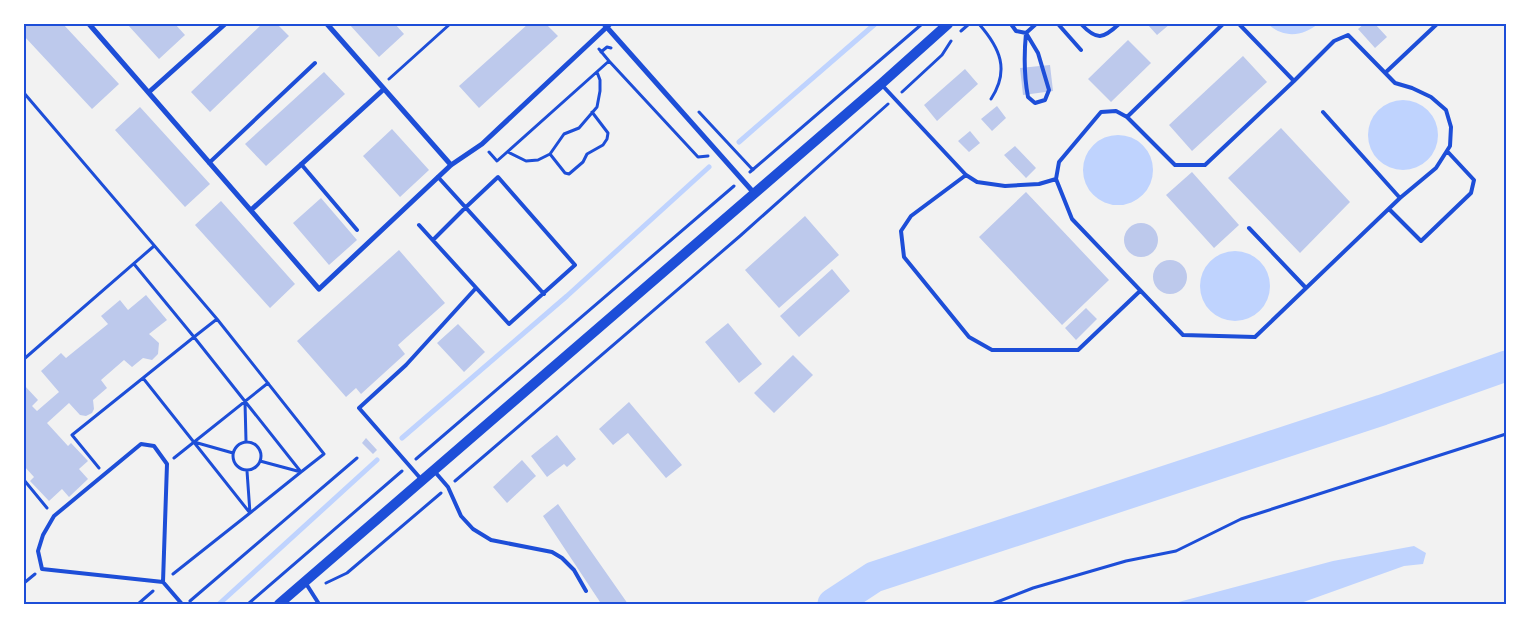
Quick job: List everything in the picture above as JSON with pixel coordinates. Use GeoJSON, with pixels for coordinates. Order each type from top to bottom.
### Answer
{"type":"FeatureCollection","features":[{"type":"Feature","properties":{"kind":"main road"},"geometry":{"type":"LineString","coordinates":[[280,604],[948,24]]}},
{"type":"Feature","properties":{"kind":"street"},"geometry":{"type":"LineString","coordinates":[[89,24],[319,289],[438,176],[482,144],[607,25],[754,193]]}},
{"type":"Feature","properties":{"kind":"street"},"geometry":{"type":"LineString","coordinates":[[149,92],[225,24]]}},
{"type":"Feature","properties":{"kind":"street"},"geometry":{"type":"LineString","coordinates":[[327,24],[451,165]]}},
{"type":"Feature","properties":{"kind":"street"},"geometry":{"type":"LineString","coordinates":[[251,210],[382,88]]}},
{"type":"Feature","properties":{"kind":"lane"},"geometry":{"type":"LineString","coordinates":[[1011,24],[1016,31],[1026,32],[1036,24]]}},
{"type":"Feature","properties":{"kind":"lane"},"geometry":{"type":"LineString","coordinates":[[1058,24],[1081,50]]}},
{"type":"Feature","properties":{"kind":"lane"},"geometry":{"type":"LineString","coordinates":[[1081,24],[1095,36],[1108,34],[1119,24]]}},
{"type":"Feature","properties":{"kind":"lane"},"geometry":{"type":"LineString","coordinates":[[1127,118],[1223,24]]}},
{"type":"Feature","properties":{"kind":"lane"},"geometry":{"type":"LineString","coordinates":[[1238,24],[1294,81]]}},
{"type":"Feature","properties":{"kind":"lane"},"geometry":{"type":"LineString","coordinates":[[1385,73],[1437,24]]}},
{"type":"Feature","properties":{"kind":"lane"},"geometry":{"type":"LineString","coordinates":[[1026,32],[1038,53],[1049,90],[1045,100],[1035,103],[1028,97],[1026,88],[1024,56],[1026,32]]}},
{"type":"Feature","properties":{"kind":"lane"},"geometry":{"type":"LineString","coordinates":[[1348,36],[1394,83],[1412,88],[1431,97],[1446,110],[1451,128],[1450,146],[1436,168],[1400,198],[1256,337],[1183,335],[1072,219],[1056,179],[1059,162],[1101,112],[1116,111],[1127,118],[1175,165],[1205,165],[1294,81],[1334,41],[1348,36]]}},
{"type":"Feature","properties":{"kind":"lane"},"geometry":{"type":"LineString","coordinates":[[209,163],[315,63]]}},
{"type":"Feature","properties":{"kind":"lane"},"geometry":{"type":"LineString","coordinates":[[881,84],[966,175],[977,182],[1005,186],[1039,184],[1056,179]]}},
{"type":"Feature","properties":{"kind":"lane"},"geometry":{"type":"LineString","coordinates":[[1323,112],[1400,198]]}},
{"type":"Feature","properties":{"kind":"lane"},"geometry":{"type":"LineString","coordinates":[[1389,209],[1420,241],[1471,193],[1474,180],[1447,151]]}},
{"type":"Feature","properties":{"kind":"lane"},"geometry":{"type":"LineString","coordinates":[[301,164],[357,230]]}},
{"type":"Feature","properties":{"kind":"lane"},"geometry":{"type":"LineString","coordinates":[[966,175],[911,216],[901,231],[904,257],[969,337],[992,350],[1078,350],[1140,291]]}},
{"type":"Feature","properties":{"kind":"lane"},"geometry":{"type":"LineString","coordinates":[[438,176],[544,294]]}},
{"type":"Feature","properties":{"kind":"lane"},"geometry":{"type":"LineString","coordinates":[[419,225],[509,324],[575,265],[498,177],[433,240]]}},
{"type":"Feature","properties":{"kind":"lane"},"geometry":{"type":"LineString","coordinates":[[1249,228],[1306,288]]}},
{"type":"Feature","properties":{"kind":"lane"},"geometry":{"type":"LineString","coordinates":[[422,481],[359,408],[406,365],[476,288]]}},
{"type":"Feature","properties":{"kind":"lane"},"geometry":{"type":"LineString","coordinates":[[163,582],[42,569],[38,550],[43,535],[54,516],[141,444],[154,446],[166,464],[163,582],[182,604]]}},
{"type":"Feature","properties":{"kind":"lane"},"geometry":{"type":"LineString","coordinates":[[434,470],[448,487],[461,516],[473,529],[491,540],[552,552],[562,558],[574,570],[586,591]]}},
{"type":"Feature","properties":{"kind":"lane"},"geometry":{"type":"LineString","coordinates":[[305,582],[319,604]]}},
{"type":"Feature","properties":{"kind":"path"},"geometry":{"type":"LineString","coordinates":[[382,88],[449,24]]}},
{"type":"Feature","properties":{"kind":"path"},"geometry":{"type":"LineString","coordinates":[[248,604],[922,24]]}},
{"type":"Feature","properties":{"kind":"path"},"geometry":{"type":"LineString","coordinates":[[958,34],[969,24]]}},
{"type":"Feature","properties":{"kind":"path"},"geometry":{"type":"LineString","coordinates":[[979,24],[996,47],[1000,59],[1001,72],[999,81],[991,99]]}},
{"type":"Feature","properties":{"kind":"path"},"geometry":{"type":"LineString","coordinates":[[312,592],[318,587],[348,573],[740,236],[942,55],[953,38]]}},
{"type":"Feature","properties":{"kind":"path"},"geometry":{"type":"LineString","coordinates":[[591,40],[698,157],[708,156]]}},
{"type":"Feature","properties":{"kind":"path"},"geometry":{"type":"LineString","coordinates":[[601,52],[607,47],[611,48]]}},
{"type":"Feature","properties":{"kind":"path"},"geometry":{"type":"LineString","coordinates":[[482,144],[497,161],[610,61]]}},
{"type":"Feature","properties":{"kind":"path"},"geometry":{"type":"LineString","coordinates":[[508,152],[526,161],[538,160],[550,154],[564,134],[579,128],[597,107],[600,91],[600,80],[597,72]]}},
{"type":"Feature","properties":{"kind":"path"},"geometry":{"type":"LineString","coordinates":[[24,92],[217,319],[324,454],[250,513],[247,471]]}},
{"type":"Feature","properties":{"kind":"path"},"geometry":{"type":"LineString","coordinates":[[550,154],[565,173],[569,174],[583,162],[587,154],[603,145],[608,133],[592,112]]}},
{"type":"Feature","properties":{"kind":"path"},"geometry":{"type":"LineString","coordinates":[[24,359],[154,246]]}},
{"type":"Feature","properties":{"kind":"path"},"geometry":{"type":"LineString","coordinates":[[134,264],[301,472]]}},
{"type":"Feature","properties":{"kind":"path"},"geometry":{"type":"LineString","coordinates":[[143,378],[217,319]]}},
{"type":"Feature","properties":{"kind":"path"},"geometry":{"type":"LineString","coordinates":[[166,464],[268,383]]}},
{"type":"Feature","properties":{"kind":"path"},"geometry":{"type":"LineString","coordinates":[[245,401],[246,441]]}},
{"type":"Feature","properties":{"kind":"path"},"geometry":{"type":"LineString","coordinates":[[992,604],[1033,588],[1126,562],[1176,551],[1240,520],[1506,434]]}},
{"type":"Feature","properties":{"kind":"path"},"geometry":{"type":"LineString","coordinates":[[246,441],[257,445],[262,456],[258,467],[247,471],[236,467],[232,457],[236,446],[246,441]]}},
{"type":"Feature","properties":{"kind":"path"},"geometry":{"type":"LineString","coordinates":[[194,442],[233,453]]}},
{"type":"Feature","properties":{"kind":"path"},"geometry":{"type":"LineString","coordinates":[[187,604],[357,458]]}},
{"type":"Feature","properties":{"kind":"path"},"geometry":{"type":"LineString","coordinates":[[260,461],[301,472]]}},
{"type":"Feature","properties":{"kind":"path"},"geometry":{"type":"LineString","coordinates":[[24,480],[54,516]]}},
{"type":"Feature","properties":{"kind":"water"},"geometry":{"type":"Polygon","coordinates":[[[1268,24],[1318,24],[1306,31],[1286,34],[1268,24]]]}},
{"type":"Feature","properties":{"kind":"water"},"geometry":{"type":"Polygon","coordinates":[[[1403,100],[1416,103],[1428,110],[1435,122],[1438,135],[1435,148],[1428,160],[1416,167],[1403,170],[1390,167],[1378,160],[1371,148],[1368,135],[1371,122],[1378,110],[1390,103],[1403,100]]]}},
{"type":"Feature","properties":{"kind":"water"},"geometry":{"type":"Polygon","coordinates":[[[1118,135],[1131,138],[1143,145],[1150,157],[1153,170],[1150,183],[1143,195],[1131,202],[1118,205],[1105,202],[1093,195],[1086,183],[1083,170],[1086,157],[1093,145],[1105,138],[1118,135]]]}},
{"type":"Feature","properties":{"kind":"water"},"geometry":{"type":"Polygon","coordinates":[[[1235,251],[1248,254],[1260,261],[1267,273],[1270,286],[1267,299],[1260,311],[1248,318],[1235,321],[1222,318],[1210,311],[1203,299],[1200,286],[1203,273],[1210,261],[1222,254],[1235,251]]]}},
{"type":"Feature","properties":{"kind":"water"},"geometry":{"type":"Polygon","coordinates":[[[1414,546],[1426,553],[1423,564],[1404,566],[1298,604],[1171,604],[1333,561],[1414,546]]]}},
{"type":"Feature","properties":{"kind":"building"},"geometry":{"type":"Polygon","coordinates":[[[24,24],[63,24],[119,84],[92,109],[24,36],[24,24]]]}},
{"type":"Feature","properties":{"kind":"building"},"geometry":{"type":"Polygon","coordinates":[[[127,24],[175,24],[185,35],[159,59],[127,24]]]}},
{"type":"Feature","properties":{"kind":"building"},"geometry":{"type":"Polygon","coordinates":[[[262,24],[277,24],[289,36],[210,112],[191,92],[262,24]]]}},
{"type":"Feature","properties":{"kind":"building"},"geometry":{"type":"Polygon","coordinates":[[[349,24],[395,24],[404,34],[379,57],[349,24]]]}},
{"type":"Feature","properties":{"kind":"building"},"geometry":{"type":"Polygon","coordinates":[[[528,24],[546,24],[558,36],[479,108],[459,86],[528,24]]]}},
{"type":"Feature","properties":{"kind":"building"},"geometry":{"type":"Polygon","coordinates":[[[1147,24],[1170,24],[1157,35],[1147,24]]]}},
{"type":"Feature","properties":{"kind":"building"},"geometry":{"type":"Polygon","coordinates":[[[1364,24],[1375,24],[1387,37],[1375,48],[1358,29],[1364,24]]]}},
{"type":"Feature","properties":{"kind":"building"},"geometry":{"type":"Polygon","coordinates":[[[1128,40],[1151,63],[1111,102],[1088,79],[1128,40]]]}},
{"type":"Feature","properties":{"kind":"building"},"geometry":{"type":"Polygon","coordinates":[[[1243,56],[1267,82],[1192,151],[1169,125],[1243,56]]]}},
{"type":"Feature","properties":{"kind":"building"},"geometry":{"type":"Polygon","coordinates":[[[1050,65],[1053,91],[1023,95],[1020,68],[1050,65]]]}},
{"type":"Feature","properties":{"kind":"building"},"geometry":{"type":"Polygon","coordinates":[[[965,69],[978,84],[937,121],[924,105],[965,69]]]}},
{"type":"Feature","properties":{"kind":"building"},"geometry":{"type":"Polygon","coordinates":[[[324,72],[345,94],[266,166],[245,144],[324,72]]]}},
{"type":"Feature","properties":{"kind":"building"},"geometry":{"type":"Polygon","coordinates":[[[997,106],[1006,118],[992,131],[981,119],[997,106]]]}},
{"type":"Feature","properties":{"kind":"building"},"geometry":{"type":"Polygon","coordinates":[[[140,107],[210,184],[185,207],[115,130],[140,107]]]}},
{"type":"Feature","properties":{"kind":"building"},"geometry":{"type":"Polygon","coordinates":[[[1281,128],[1350,202],[1300,253],[1228,178],[1281,128]]]}},
{"type":"Feature","properties":{"kind":"building"},"geometry":{"type":"Polygon","coordinates":[[[392,129],[429,170],[400,197],[363,156],[392,129]]]}},
{"type":"Feature","properties":{"kind":"building"},"geometry":{"type":"Polygon","coordinates":[[[970,131],[980,143],[969,152],[958,141],[970,131]]]}},
{"type":"Feature","properties":{"kind":"building"},"geometry":{"type":"Polygon","coordinates":[[[1015,146],[1036,168],[1026,178],[1004,155],[1015,146]]]}},
{"type":"Feature","properties":{"kind":"building"},"geometry":{"type":"Polygon","coordinates":[[[1192,172],[1239,225],[1214,248],[1166,195],[1192,172]]]}},
{"type":"Feature","properties":{"kind":"building"},"geometry":{"type":"Polygon","coordinates":[[[1026,192],[1109,280],[1062,325],[979,237],[1026,192]]]}},
{"type":"Feature","properties":{"kind":"building"},"geometry":{"type":"Polygon","coordinates":[[[321,198],[357,240],[329,265],[293,223],[321,198]]]}},
{"type":"Feature","properties":{"kind":"building"},"geometry":{"type":"Polygon","coordinates":[[[221,201],[295,284],[270,308],[195,225],[221,201]]]}},
{"type":"Feature","properties":{"kind":"building"},"geometry":{"type":"Polygon","coordinates":[[[805,216],[839,255],[779,308],[745,270],[805,216]]]}},
{"type":"Feature","properties":{"kind":"building"},"geometry":{"type":"Polygon","coordinates":[[[1141,223],[1148,224],[1153,228],[1157,233],[1157,247],[1153,252],[1148,256],[1141,257],[1134,256],[1129,252],[1125,247],[1124,240],[1125,233],[1129,228],[1134,224],[1141,223]]]}},
{"type":"Feature","properties":{"kind":"building"},"geometry":{"type":"Polygon","coordinates":[[[399,250],[445,303],[398,345],[405,354],[361,394],[356,388],[346,397],[297,341],[399,250]]]}},
{"type":"Feature","properties":{"kind":"building"},"geometry":{"type":"Polygon","coordinates":[[[1170,260],[1177,261],[1182,265],[1186,270],[1186,284],[1182,289],[1177,293],[1170,294],[1163,293],[1158,289],[1154,284],[1153,277],[1154,270],[1158,265],[1163,261],[1170,260]]]}},
{"type":"Feature","properties":{"kind":"building"},"geometry":{"type":"Polygon","coordinates":[[[832,269],[850,291],[799,337],[780,316],[832,269]]]}},
{"type":"Feature","properties":{"kind":"building"},"geometry":{"type":"Polygon","coordinates":[[[146,295],[167,320],[149,334],[159,343],[158,354],[152,360],[143,358],[132,367],[124,360],[101,380],[107,388],[93,400],[94,409],[92,413],[86,416],[80,415],[69,403],[47,423],[68,446],[71,443],[88,461],[79,469],[88,479],[69,497],[62,489],[49,501],[30,481],[34,477],[24,466],[24,385],[38,400],[32,406],[37,411],[59,392],[41,371],[61,353],[66,358],[108,324],[101,316],[120,300],[128,310],[146,295]]]}},
{"type":"Feature","properties":{"kind":"building"},"geometry":{"type":"Polygon","coordinates":[[[1086,308],[1097,319],[1076,340],[1065,328],[1086,308]]]}},
{"type":"Feature","properties":{"kind":"building"},"geometry":{"type":"Polygon","coordinates":[[[728,323],[762,364],[739,383],[705,342],[728,323]]]}},
{"type":"Feature","properties":{"kind":"building"},"geometry":{"type":"Polygon","coordinates":[[[458,324],[485,352],[464,372],[437,343],[458,324]]]}},
{"type":"Feature","properties":{"kind":"building"},"geometry":{"type":"Polygon","coordinates":[[[793,355],[813,375],[774,413],[754,393],[793,355]]]}},
{"type":"Feature","properties":{"kind":"building"},"geometry":{"type":"Polygon","coordinates":[[[629,402],[682,465],[666,478],[628,433],[613,445],[599,429],[629,402]]]}},
{"type":"Feature","properties":{"kind":"building"},"geometry":{"type":"Polygon","coordinates":[[[557,435],[576,459],[567,467],[564,464],[547,477],[531,456],[557,435]]]}},
{"type":"Feature","properties":{"kind":"building"},"geometry":{"type":"Polygon","coordinates":[[[366,438],[377,450],[373,454],[362,443],[366,438]]]}},
{"type":"Feature","properties":{"kind":"building"},"geometry":{"type":"Polygon","coordinates":[[[522,460],[536,476],[507,503],[493,487],[522,460]]]}},
{"type":"Feature","properties":{"kind":"building"},"geometry":{"type":"Polygon","coordinates":[[[558,504],[628,604],[597,604],[600,602],[543,516],[558,504]]]}},
{"type":"Feature","properties":{"kind":"waterway"},"geometry":{"type":"LineString","coordinates":[[739,142],[875,24]]}},
{"type":"Feature","properties":{"kind":"waterway"},"geometry":{"type":"LineString","coordinates":[[402,438],[567,296],[709,167]]}},
{"type":"Feature","properties":{"kind":"waterway"},"geometry":{"type":"LineString","coordinates":[[833,604],[874,577],[1382,410],[1506,366]]}},
{"type":"Feature","properties":{"kind":"waterway"},"geometry":{"type":"LineString","coordinates":[[219,604],[377,460]]}}]}
